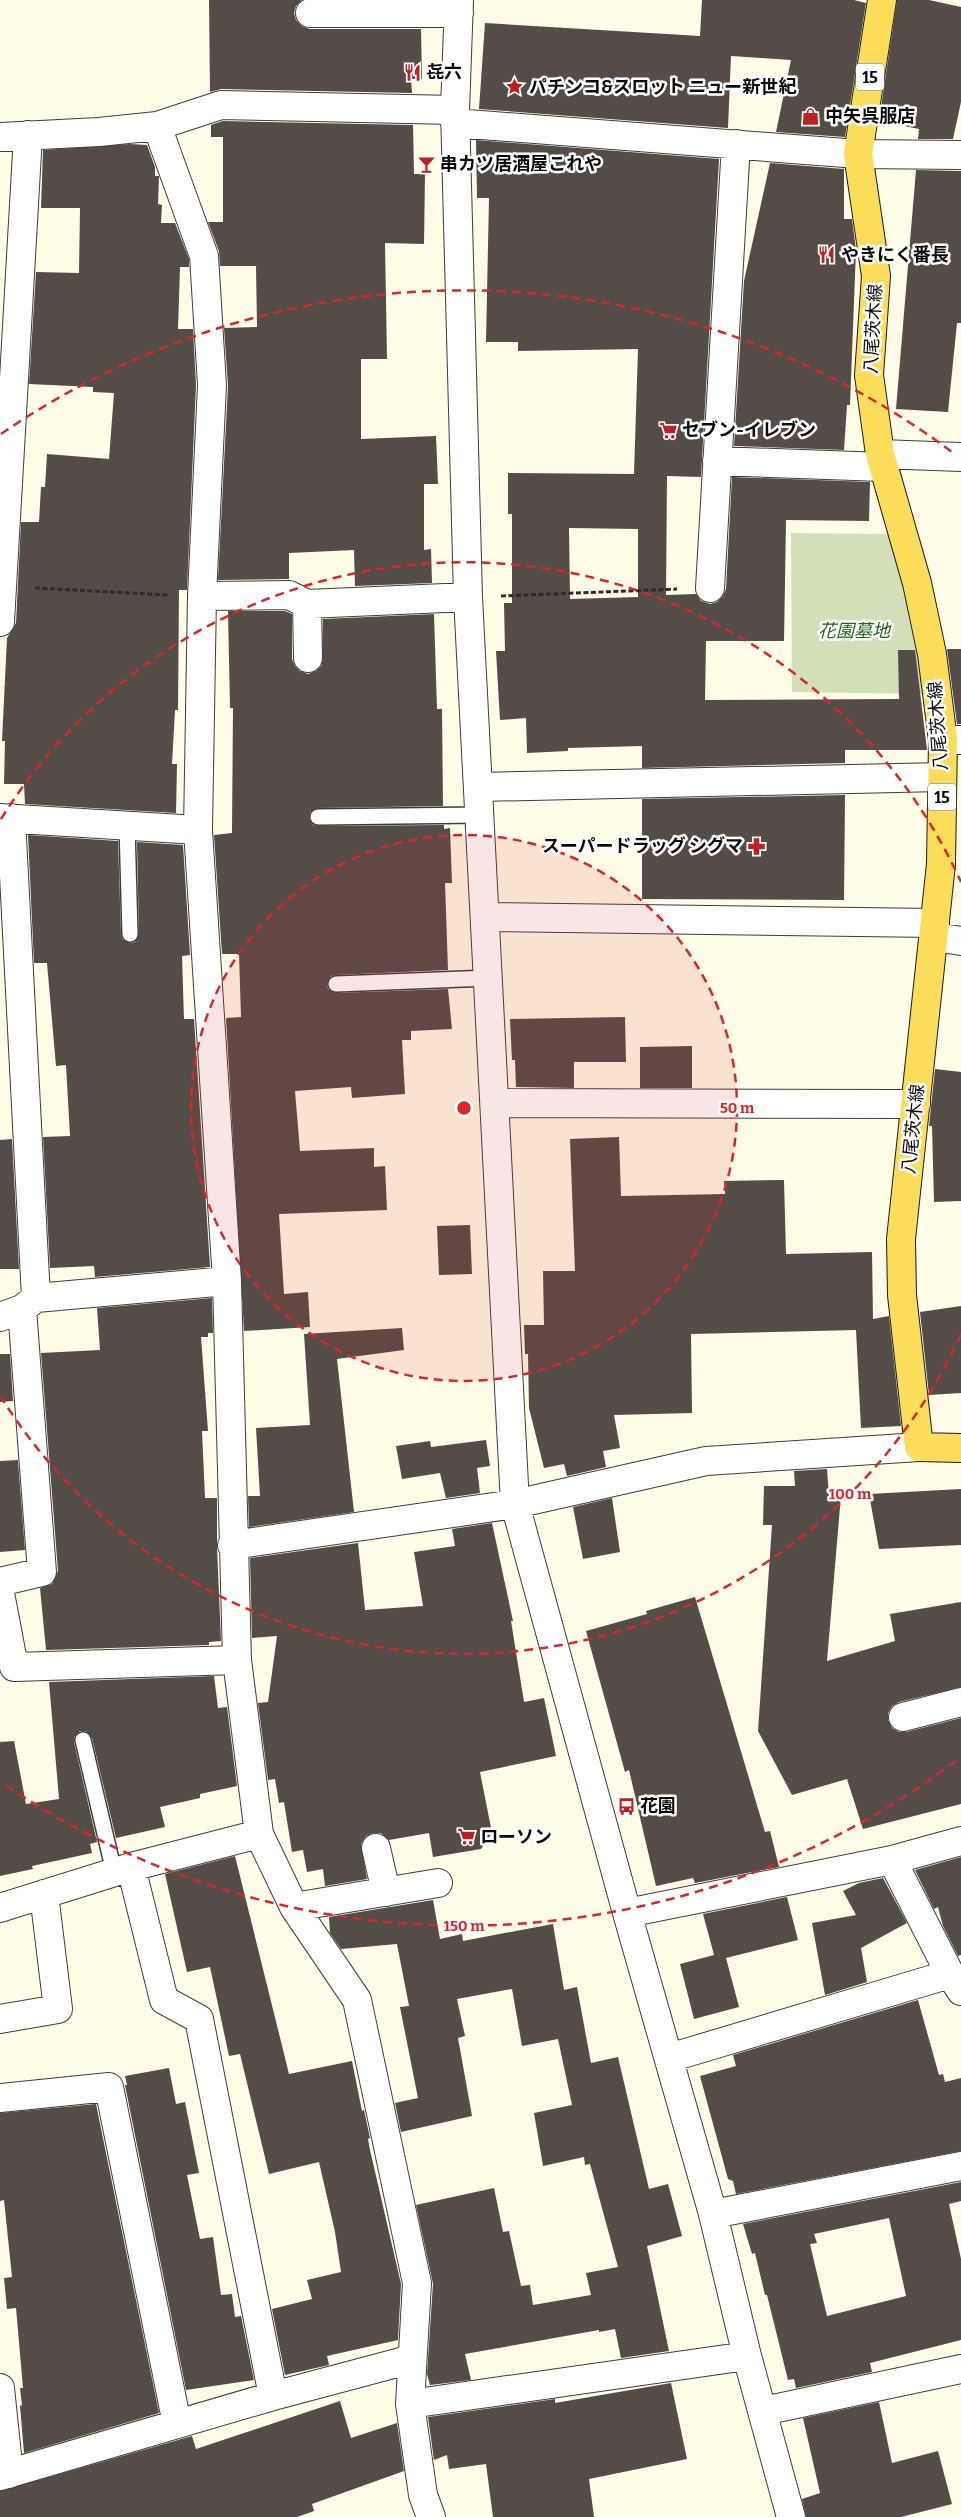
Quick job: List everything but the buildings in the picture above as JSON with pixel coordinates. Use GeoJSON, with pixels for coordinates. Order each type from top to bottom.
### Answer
{"type":"FeatureCollection","features":[{"type":"Feature","properties":{"kind":"main road","name":"八尾茨木線"},"geometry":{"type":"LineString","coordinates":[[882,0],[858,154],[876,276],[869,375],[882,460],[916,583],[952,740],[942,777],[941,864],[902,1240],[902,1295],[919,1447]]}},
{"type":"Feature","properties":{"kind":"main road"},"geometry":{"type":"LineString","coordinates":[[919,1447],[961,1448]]}},
{"type":"Feature","properties":{"kind":"street"},"geometry":{"type":"LineString","coordinates":[[310,13],[459,6],[455,117],[479,597],[480,815],[515,1504],[627,1913],[713,2214],[747,2356],[791,2517]]}},
{"type":"Feature","properties":{"kind":"street"},"geometry":{"type":"LineString","coordinates":[[0,137],[99,132],[157,126],[221,105],[455,117],[858,154],[961,155]]}},
{"type":"Feature","properties":{"kind":"street"},"geometry":{"type":"LineString","coordinates":[[157,126],[204,256],[212,385],[202,596],[198,830],[227,1281],[236,1660],[259,1834],[294,1907],[356,2000],[417,2283],[410,2404],[423,2496],[431,2517]]}},
{"type":"Feature","properties":{"kind":"street"},"geometry":{"type":"LineString","coordinates":[[0,622],[8,332],[28,136]]}},
{"type":"Feature","properties":{"kind":"street"},"geometry":{"type":"LineString","coordinates":[[710,588],[736,144]]}},
{"type":"Feature","properties":{"kind":"street"},"geometry":{"type":"LineString","coordinates":[[717,461],[882,460],[961,457]]}},
{"type":"Feature","properties":{"kind":"street"},"geometry":{"type":"LineString","coordinates":[[202,596],[289,595],[307,604],[479,597]]}},
{"type":"Feature","properties":{"kind":"street"},"geometry":{"type":"LineString","coordinates":[[307,604],[308,658]]}},
{"type":"Feature","properties":{"kind":"street"},"geometry":{"type":"LineString","coordinates":[[479,787],[942,777]]}},
{"type":"Feature","properties":{"kind":"street"},"geometry":{"type":"LineString","coordinates":[[0,1582],[42,1572],[19,1308],[5,818],[198,830]]}},
{"type":"Feature","properties":{"kind":"street"},"geometry":{"type":"LineString","coordinates":[[486,918],[934,930],[961,941]]}},
{"type":"Feature","properties":{"kind":"street"},"geometry":{"type":"LineString","coordinates":[[495,1102],[916,1104]]}},
{"type":"Feature","properties":{"kind":"street"},"geometry":{"type":"LineString","coordinates":[[19,1308],[227,1281]]}},
{"type":"Feature","properties":{"kind":"street"},"geometry":{"type":"LineString","coordinates":[[232,1545],[515,1504],[706,1461],[919,1447]]}},
{"type":"Feature","properties":{"kind":"street"},"geometry":{"type":"LineString","coordinates":[[0,1593],[14,1667],[236,1660]]}},
{"type":"Feature","properties":{"kind":"street"},"geometry":{"type":"LineString","coordinates":[[903,1717],[961,1702]]}},
{"type":"Feature","properties":{"kind":"street"},"geometry":{"type":"LineString","coordinates":[[0,1908],[123,1870],[259,1834]]}},
{"type":"Feature","properties":{"kind":"street"},"geometry":{"type":"LineString","coordinates":[[627,1913],[892,1860],[961,1841]]}},
{"type":"Feature","properties":{"kind":"street"},"geometry":{"type":"LineString","coordinates":[[376,1848],[386,1892]]}},
{"type":"Feature","properties":{"kind":"street"},"geometry":{"type":"LineString","coordinates":[[669,2058],[955,1982],[892,1860]]}},
{"type":"Feature","properties":{"kind":"street"},"geometry":{"type":"LineString","coordinates":[[123,1870],[164,2000],[199,2019],[273,2396]]}},
{"type":"Feature","properties":{"kind":"street"},"geometry":{"type":"LineString","coordinates":[[294,1907],[438,1883]]}},
{"type":"Feature","properties":{"kind":"street"},"geometry":{"type":"LineString","coordinates":[[0,2019],[58,2009],[44,1894]]}},
{"type":"Feature","properties":{"kind":"street"},"geometry":{"type":"LineString","coordinates":[[0,2098],[109,2087],[177,2424]]}},
{"type":"Feature","properties":{"kind":"street"},"geometry":{"type":"LineString","coordinates":[[713,2214],[961,2166]]}},
{"type":"Feature","properties":{"kind":"street"},"geometry":{"type":"LineString","coordinates":[[410,2404],[747,2356]]}},
{"type":"Feature","properties":{"kind":"street"},"geometry":{"type":"LineString","coordinates":[[0,2388],[4,2475],[273,2396],[412,2359]]}},
{"type":"Feature","properties":{"kind":"street"},"geometry":{"type":"LineString","coordinates":[[763,2411],[961,2369]]}},
{"type":"Feature","properties":{"kind":"lane"},"geometry":{"type":"LineString","coordinates":[[318,817],[480,815]]}},
{"type":"Feature","properties":{"kind":"lane"},"geometry":{"type":"LineString","coordinates":[[128,826],[130,934]]}},
{"type":"Feature","properties":{"kind":"lane"},"geometry":{"type":"LineString","coordinates":[[336,984],[489,978]]}},
{"type":"Feature","properties":{"kind":"lane"},"geometry":{"type":"LineString","coordinates":[[83,1740],[123,1870]]}},
{"type":"Feature","properties":{"kind":"path"},"geometry":{"type":"LineString","coordinates":[[2,587],[202,596]]}},
{"type":"Feature","properties":{"kind":"path"},"geometry":{"type":"LineString","coordinates":[[479,597],[710,588]]}},
{"type":"Feature","properties":{"kind":"green space","name":"花園墓地"},"geometry":{"type":"Polygon","coordinates":[[[791,533],[888,534],[921,640],[925,694],[792,692],[791,533]]]}},
{"type":"Feature","properties":{"kind":"place","name":"㐂六"},"geometry":{"type":"Point","coordinates":[412,72]}},
{"type":"Feature","properties":{"kind":"place","name":"パチンコ&スロット ニュー新世紀"},"geometry":{"type":"Point","coordinates":[515,87]}},
{"type":"Feature","properties":{"kind":"place","name":"中矢呉服店"},"geometry":{"type":"Point","coordinates":[811,116]}},
{"type":"Feature","properties":{"kind":"place","name":"串カツ居酒屋これや"},"geometry":{"type":"Point","coordinates":[426,164]}},
{"type":"Feature","properties":{"kind":"place","name":"やきにく番長"},"geometry":{"type":"Point","coordinates":[827,255]}},
{"type":"Feature","properties":{"kind":"place","name":"セブン-イレブン"},"geometry":{"type":"Point","coordinates":[668,430]}},
{"type":"Feature","properties":{"kind":"place","name":"スーパードラッグ シグマ"},"geometry":{"type":"Point","coordinates":[757,846]}},
{"type":"Feature","properties":{"kind":"place","name":"花園"},"geometry":{"type":"Point","coordinates":[626,1806]}},
{"type":"Feature","properties":{"kind":"place","name":"ローソン"},"geometry":{"type":"Point","coordinates":[466,1837]}}]}
